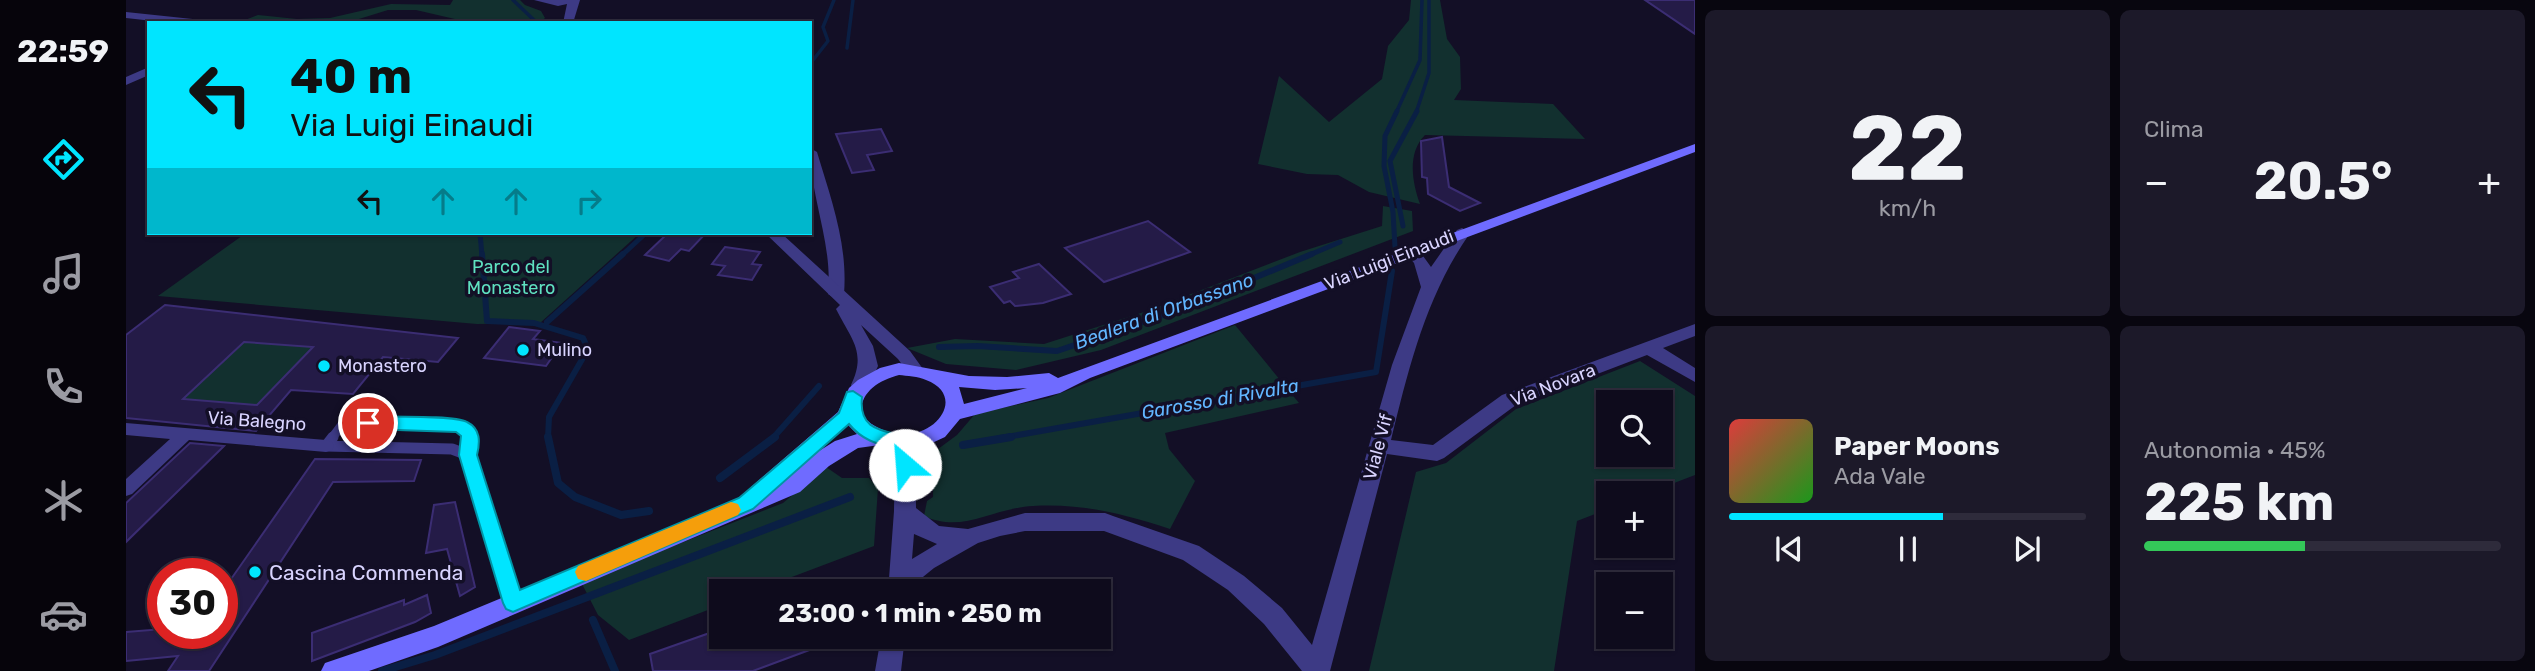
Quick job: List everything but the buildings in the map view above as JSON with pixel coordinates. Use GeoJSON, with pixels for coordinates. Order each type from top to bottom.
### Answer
{"type":"FeatureCollection","features":[{"type":"Feature","properties":{"kind":"main road","name":"Via Luigi Einaudi"},"geometry":{"type":"LineString","coordinates":[[956,413],[1053,388],[1083,374],[1695,148]]}},
{"type":"Feature","properties":{"kind":"main road"},"geometry":{"type":"LineString","coordinates":[[334,671],[438,636],[793,486],[826,455],[850,441],[878,438],[905,443],[938,434],[956,413],[956,400],[951,388],[940,378],[914,369],[884,372],[857,391],[846,416],[746,504]]}},
{"type":"Feature","properties":{"kind":"main road","name":"Via Luigi Einaudi"},"geometry":{"type":"LineString","coordinates":[[940,378],[980,385],[1012,385],[1083,374]]}},
{"type":"Feature","properties":{"kind":"main road"},"geometry":{"type":"LineString","coordinates":[[857,391],[852,408],[856,420],[878,438]]}},
{"type":"Feature","properties":{"kind":"street"},"geometry":{"type":"LineString","coordinates":[[539,0],[550,3],[575,0]]}},
{"type":"Feature","properties":{"kind":"street"},"geometry":{"type":"LineString","coordinates":[[568,21],[570,6],[575,0]]}},
{"type":"Feature","properties":{"kind":"street"},"geometry":{"type":"LineString","coordinates":[[550,3],[559,21]]}},
{"type":"Feature","properties":{"kind":"street"},"geometry":{"type":"LineString","coordinates":[[126,15],[183,21]]}},
{"type":"Feature","properties":{"kind":"street"},"geometry":{"type":"LineString","coordinates":[[126,82],[147,71]]}},
{"type":"Feature","properties":{"kind":"street"},"geometry":{"type":"LineString","coordinates":[[812,160],[835,246],[839,272],[836,294],[864,348],[869,366],[857,391]]}},
{"type":"Feature","properties":{"kind":"street","name":"Viale Vif"},"geometry":{"type":"LineString","coordinates":[[1317,671],[1379,446],[1428,285],[1445,253],[1462,233]]}},
{"type":"Feature","properties":{"kind":"street"},"geometry":{"type":"LineString","coordinates":[[774,235],[904,355],[914,369]]}},
{"type":"Feature","properties":{"kind":"street"},"geometry":{"type":"LineString","coordinates":[[1413,251],[1426,270],[1428,285]]}},
{"type":"Feature","properties":{"kind":"street","name":"Via Novara"},"geometry":{"type":"LineString","coordinates":[[1379,446],[1437,453],[1509,400],[1695,330]]}},
{"type":"Feature","properties":{"kind":"street"},"geometry":{"type":"LineString","coordinates":[[1649,348],[1695,376]]}},
{"type":"Feature","properties":{"kind":"street","name":"Via Balegno"},"geometry":{"type":"LineString","coordinates":[[126,429],[326,446]]}},
{"type":"Feature","properties":{"kind":"street","name":"Via Balegno"},"geometry":{"type":"LineString","coordinates":[[126,489],[184,435]]}},
{"type":"Feature","properties":{"kind":"street"},"geometry":{"type":"LineString","coordinates":[[900,579],[905,511],[905,443]]}},
{"type":"Feature","properties":{"kind":"street"},"geometry":{"type":"LineString","coordinates":[[905,511],[920,528],[931,534],[970,537]]}},
{"type":"Feature","properties":{"kind":"street"},"geometry":{"type":"LineString","coordinates":[[907,579],[926,561],[970,537],[1000,527],[1025,522],[1105,522],[1191,553],[1236,583],[1273,616],[1317,671]]}},
{"type":"Feature","properties":{"kind":"street"},"geometry":{"type":"LineString","coordinates":[[888,671],[891,649]]}},
{"type":"Feature","properties":{"kind":"lane","name":"Via Balegno"},"geometry":{"type":"LineString","coordinates":[[326,446],[344,422],[461,426],[469,433],[471,441],[468,455],[513,603]]}},
{"type":"Feature","properties":{"kind":"lane","name":"Via Balegno"},"geometry":{"type":"LineString","coordinates":[[326,446],[452,449],[468,455]]}},
{"type":"Feature","properties":{"kind":"green space"},"geometry":{"type":"Polygon","coordinates":[[[453,0],[520,0],[525,5],[541,11],[545,18],[541,21],[463,21],[416,10],[388,10],[352,21],[242,21],[258,15],[297,19],[330,18],[391,4],[450,5],[453,0]]]}},
{"type":"Feature","properties":{"kind":"green space"},"geometry":{"type":"Polygon","coordinates":[[[1411,0],[1440,0],[1447,39],[1460,57],[1461,89],[1454,100],[1553,104],[1585,139],[1425,135],[1419,142],[1413,159],[1413,177],[1420,204],[1369,192],[1338,175],[1307,174],[1258,164],[1279,76],[1329,122],[1382,79],[1388,46],[1409,20],[1411,0]]]}},
{"type":"Feature","properties":{"kind":"green space"},"geometry":{"type":"Polygon","coordinates":[[[1383,206],[1412,211],[1413,231],[1101,350],[1016,370],[946,364],[907,348],[955,339],[1044,344],[1147,311],[1300,252],[1382,226],[1383,206]]]}},
{"type":"Feature","properties":{"kind":"green space","name":"Parco del Monastero"},"geometry":{"type":"Polygon","coordinates":[[[243,235],[638,235],[540,323],[477,324],[158,296],[243,235]]]}},
{"type":"Feature","properties":{"kind":"green space"},"geometry":{"type":"Polygon","coordinates":[[[1235,325],[1299,403],[1165,433],[1169,449],[1195,481],[1170,529],[1119,514],[1068,506],[1018,508],[952,522],[924,516],[927,501],[933,497],[934,452],[957,435],[975,414],[1048,398],[1235,325]]]}},
{"type":"Feature","properties":{"kind":"green space"},"geometry":{"type":"Polygon","coordinates":[[[244,342],[313,347],[257,405],[183,399],[244,342]]]}},
{"type":"Feature","properties":{"kind":"green space"},"geometry":{"type":"Polygon","coordinates":[[[1640,361],[1695,396],[1695,475],[1673,483],[1673,481],[1596,481],[1596,514],[1577,521],[1554,671],[1369,671],[1416,472],[1446,463],[1516,409],[1640,361]]]}},
{"type":"Feature","properties":{"kind":"green space"},"geometry":{"type":"Polygon","coordinates":[[[826,467],[842,478],[869,478],[878,488],[874,546],[787,579],[709,579],[709,610],[629,640],[598,615],[581,582],[783,503],[826,467]]]}},
{"type":"Feature","properties":{"kind":"waterway","name":"Bealera di Orbassano"},"geometry":{"type":"LineString","coordinates":[[513,0],[535,21]]}},
{"type":"Feature","properties":{"kind":"waterway"},"geometry":{"type":"LineString","coordinates":[[812,61],[828,41],[823,27],[834,0]]}},
{"type":"Feature","properties":{"kind":"waterway"},"geometry":{"type":"LineString","coordinates":[[847,48],[853,0]]}},
{"type":"Feature","properties":{"kind":"waterway","name":"Garosso di Rivalta"},"geometry":{"type":"LineString","coordinates":[[1396,113],[1420,60],[1422,0]]}},
{"type":"Feature","properties":{"kind":"waterway","name":"Bealera di Orbassano"},"geometry":{"type":"LineString","coordinates":[[1416,113],[1429,73],[1429,0]]}},
{"type":"Feature","properties":{"kind":"waterway","name":"Garosso di Rivalta"},"geometry":{"type":"LineString","coordinates":[[1395,247],[1393,212],[1384,166],[1385,136],[1397,111]]}},
{"type":"Feature","properties":{"kind":"waterway","name":"Bealera di Orbassano"},"geometry":{"type":"LineString","coordinates":[[1403,226],[1390,161],[1416,113]]}},
{"type":"Feature","properties":{"kind":"waterway","name":"Bealera di Orbassano"},"geometry":{"type":"LineString","coordinates":[[480,235],[482,256]]}},
{"type":"Feature","properties":{"kind":"waterway"},"geometry":{"type":"LineString","coordinates":[[621,256],[644,235]]}},
{"type":"Feature","properties":{"kind":"waterway","name":"Bealera di Orbassano"},"geometry":{"type":"LineString","coordinates":[[1307,256],[1340,242]]}},
{"type":"Feature","properties":{"kind":"waterway","name":"Bealera di Orbassano"},"geometry":{"type":"LineString","coordinates":[[482,254],[487,321],[534,323],[583,338],[588,349],[549,417],[548,437]]}},
{"type":"Feature","properties":{"kind":"waterway"},"geometry":{"type":"LineString","coordinates":[[547,322],[623,254]]}},
{"type":"Feature","properties":{"kind":"waterway","name":"Bealera di Orbassano"},"geometry":{"type":"LineString","coordinates":[[939,347],[978,346],[1057,351],[1172,312],[1312,254]]}},
{"type":"Feature","properties":{"kind":"waterway","name":"Garosso di Rivalta"},"geometry":{"type":"LineString","coordinates":[[1001,438],[1376,372],[1392,271]]}},
{"type":"Feature","properties":{"kind":"waterway","name":"Bealera di Orbassano"},"geometry":{"type":"LineString","coordinates":[[773,438],[819,386]]}},
{"type":"Feature","properties":{"kind":"waterway","name":"Bealera di Orbassano"},"geometry":{"type":"LineString","coordinates":[[548,437],[558,483],[575,497],[621,515],[649,511]]}},
{"type":"Feature","properties":{"kind":"waterway","name":"Bealera di Orbassano"},"geometry":{"type":"LineString","coordinates":[[720,478],[775,437]]}},
{"type":"Feature","properties":{"kind":"waterway","name":"Garosso di Rivalta"},"geometry":{"type":"LineString","coordinates":[[963,445],[1011,437]]}},
{"type":"Feature","properties":{"kind":"waterway","name":"Garosso di Rivalta"},"geometry":{"type":"LineString","coordinates":[[382,671],[435,655],[850,497]]}},
{"type":"Feature","properties":{"kind":"waterway"},"geometry":{"type":"LineString","coordinates":[[593,620],[615,671]]}},
{"type":"Feature","properties":{"kind":"slow traffic"},"geometry":{"type":"LineString","coordinates":[[586,572],[731,510]]}},
{"type":"Feature","properties":{"kind":"place","name":"Mulino"},"geometry":{"type":"Point","coordinates":[523,350]}},
{"type":"Feature","properties":{"kind":"place","name":"Monastero"},"geometry":{"type":"Point","coordinates":[324,366]}},
{"type":"Feature","properties":{"kind":"place","name":"Cascina Commenda"},"geometry":{"type":"Point","coordinates":[255,572]}},
{"type":"Feature","properties":{"kind":"route"},"geometry":{"type":"LineString","coordinates":[[368,423],[461,426],[469,433],[471,441],[468,455],[513,603],[746,504],[816,446],[846,416],[853,397],[852,408],[856,420],[865,430],[878,438],[905,443],[905,465]]}}]}
